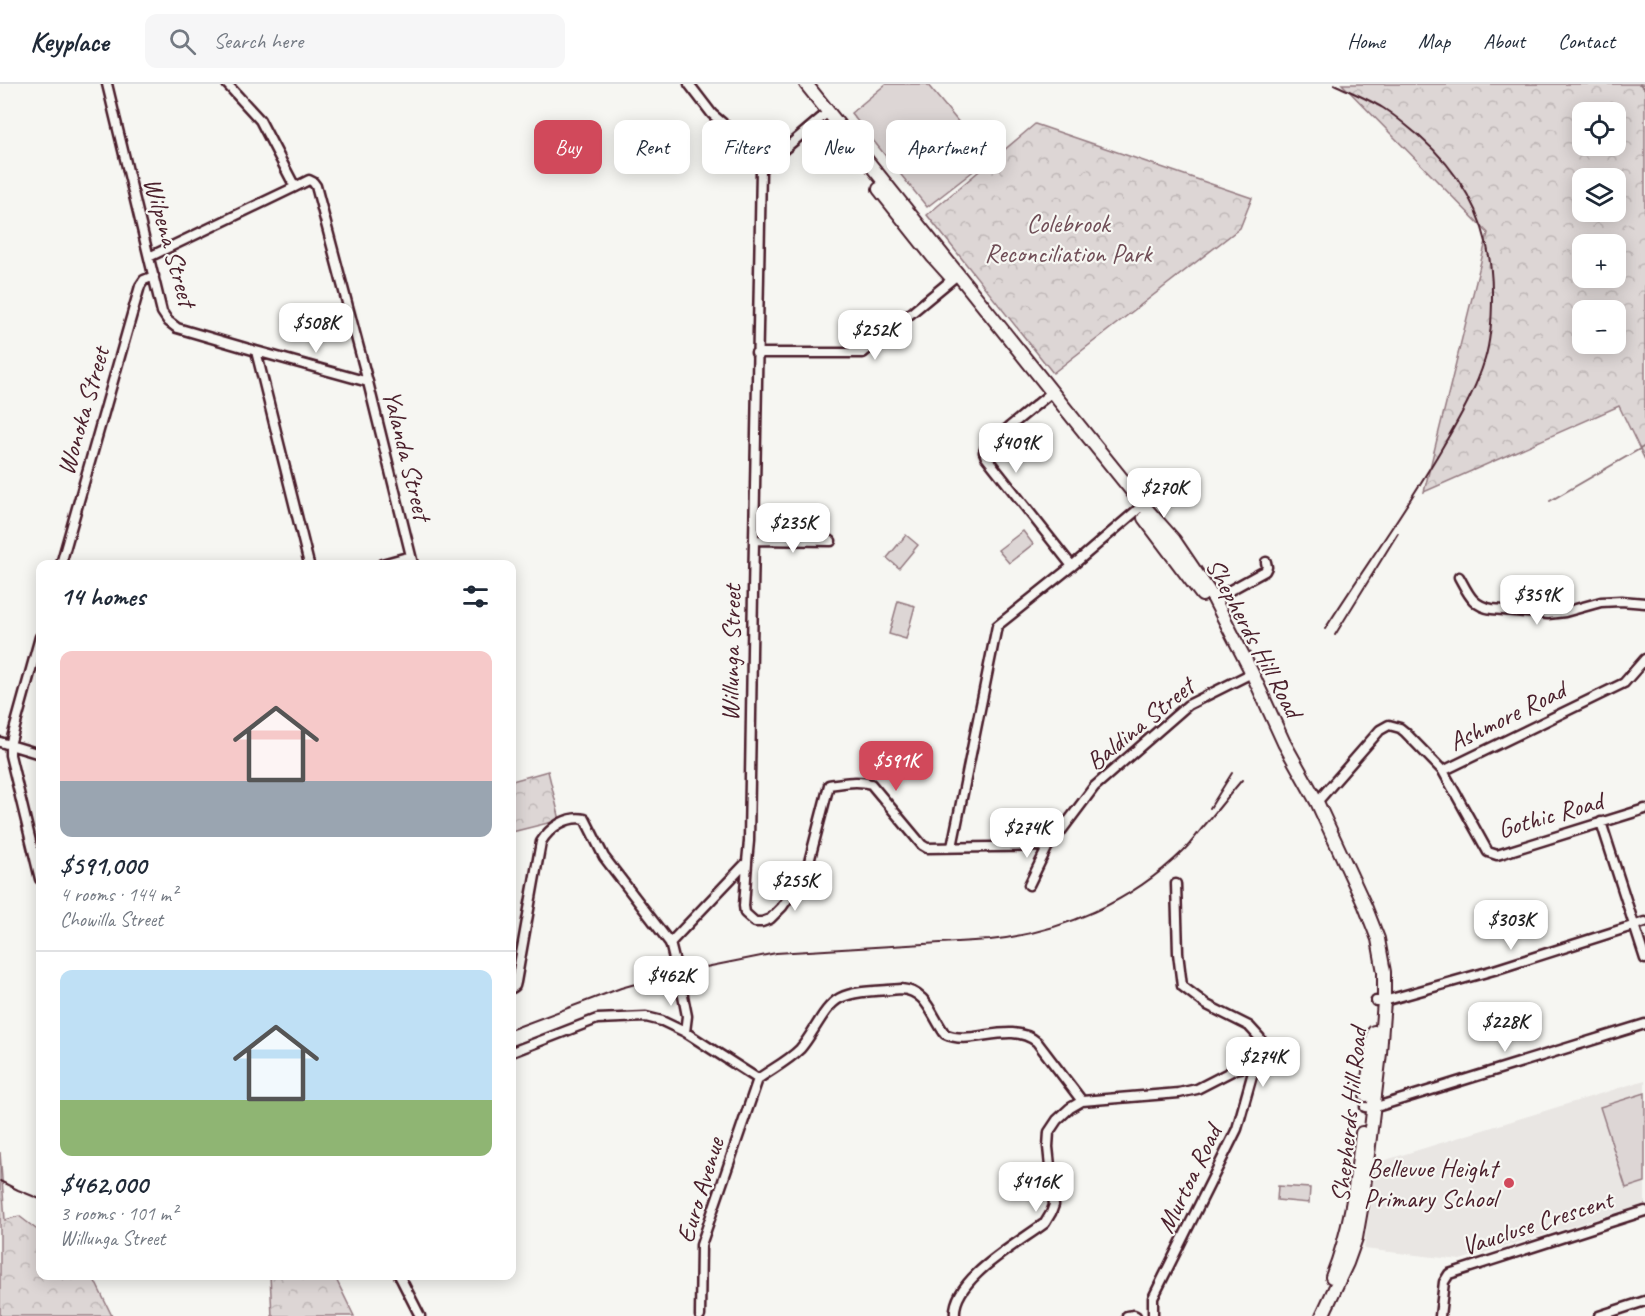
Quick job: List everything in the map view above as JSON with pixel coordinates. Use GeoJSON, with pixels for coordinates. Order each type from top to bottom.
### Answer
{"type":"FeatureCollection","features":[{"type":"Feature","properties":{"kind":"main road","name":"Shepherds Hill Road"},"geometry":{"type":"LineString","coordinates":[[796,84],[825,114],[1140,507],[1208,604],[1317,802],[1365,906],[1378,939],[1384,972],[1380,1001],[1380,1053],[1346,1237],[1318,1315]]}},
{"type":"Feature","properties":{"kind":"main road","name":"Shepherds Hill Road"},"geometry":{"type":"LineString","coordinates":[[806,84],[825,114]]}},
{"type":"Feature","properties":{"kind":"main road","name":"Shepherds Hill Road"},"geometry":{"type":"LineString","coordinates":[[1140,507],[1174,540],[1214,599],[1360,911],[1370,942],[1380,1001]]}},
{"type":"Feature","properties":{"kind":"street","name":"Wilpena Street"},"geometry":{"type":"LineString","coordinates":[[107,84],[162,312],[168,321],[177,328],[368,382]]}},
{"type":"Feature","properties":{"kind":"street"},"geometry":{"type":"LineString","coordinates":[[149,258],[295,187],[260,120],[228,84]]}},
{"type":"Feature","properties":{"kind":"street"},"geometry":{"type":"LineString","coordinates":[[689,84],[719,120]]}},
{"type":"Feature","properties":{"kind":"street"},"geometry":{"type":"LineString","coordinates":[[790,144],[825,114]]}},
{"type":"Feature","properties":{"kind":"street","name":"Willunga Street"},"geometry":{"type":"LineString","coordinates":[[761,174],[749,841],[745,913],[755,922],[770,919],[782,907],[802,878],[809,862],[829,785],[866,782],[871,784],[922,845],[927,848],[952,848]]}},
{"type":"Feature","properties":{"kind":"street","name":"Yalanda Street"},"geometry":{"type":"LineString","coordinates":[[295,187],[309,180],[313,182],[319,197],[412,560]]}},
{"type":"Feature","properties":{"kind":"street","name":"Wonoka Street"},"geometry":{"type":"LineString","coordinates":[[62,560],[140,286],[144,280],[154,276]]}},
{"type":"Feature","properties":{"kind":"street"},"geometry":{"type":"LineString","coordinates":[[756,353],[863,353],[956,276]]}},
{"type":"Feature","properties":{"kind":"street"},"geometry":{"type":"LineString","coordinates":[[256,351],[308,560]]}},
{"type":"Feature","properties":{"kind":"street"},"geometry":{"type":"LineString","coordinates":[[1049,395],[987,445],[984,452],[1072,566]]}},
{"type":"Feature","properties":{"kind":"street"},"geometry":{"type":"LineString","coordinates":[[1048,846],[952,848],[997,626],[1072,566],[1140,507]]}},
{"type":"Feature","properties":{"kind":"street"},"geometry":{"type":"LineString","coordinates":[[754,540],[831,541]]}},
{"type":"Feature","properties":{"kind":"street"},"geometry":{"type":"LineString","coordinates":[[1214,599],[1265,571],[1266,562]]}},
{"type":"Feature","properties":{"kind":"street"},"geometry":{"type":"LineString","coordinates":[[1459,577],[1472,599],[1484,608],[1548,614],[1565,612],[1601,602],[1645,603]]}},
{"type":"Feature","properties":{"kind":"street"},"geometry":{"type":"LineString","coordinates":[[36,651],[10,745],[10,755],[36,862]]}},
{"type":"Feature","properties":{"kind":"street","name":"Ashmore Road"},"geometry":{"type":"LineString","coordinates":[[1317,802],[1380,730],[1389,725],[1405,732],[1443,771],[1624,683],[1645,659]]}},
{"type":"Feature","properties":{"kind":"street","name":"Baldina Street"},"geometry":{"type":"LineString","coordinates":[[1029,885],[1048,846],[1094,787],[1188,705],[1248,675]]}},
{"type":"Feature","properties":{"kind":"street"},"geometry":{"type":"LineString","coordinates":[[0,742],[36,753]]}},
{"type":"Feature","properties":{"kind":"street","name":"Gothic Road"},"geometry":{"type":"LineString","coordinates":[[1443,771],[1488,852],[1497,855],[1645,809]]}},
{"type":"Feature","properties":{"kind":"street"},"geometry":{"type":"LineString","coordinates":[[516,982],[541,842],[546,834],[559,824],[576,817],[585,819],[604,857],[670,943],[687,1016],[685,1032]]}},
{"type":"Feature","properties":{"kind":"street"},"geometry":{"type":"LineString","coordinates":[[1601,822],[1645,959]]}},
{"type":"Feature","properties":{"kind":"street"},"geometry":{"type":"LineString","coordinates":[[670,943],[747,862]]}},
{"type":"Feature","properties":{"kind":"street","name":"Murtoa Road"},"geometry":{"type":"LineString","coordinates":[[1153,1316],[1153,1298],[1238,1129],[1260,1038],[1249,1026],[1207,1005],[1182,986],[1178,953],[1176,884]]}},
{"type":"Feature","properties":{"kind":"street"},"geometry":{"type":"LineString","coordinates":[[1380,1001],[1494,970],[1645,922]]}},
{"type":"Feature","properties":{"kind":"street"},"geometry":{"type":"LineString","coordinates":[[516,1050],[597,1019],[653,1018],[685,1032],[758,1078],[795,1053],[810,1037],[831,1004],[839,998],[850,994],[909,990],[918,993],[923,998],[945,1034],[951,1037],[999,1033],[1030,1037],[1037,1042],[1082,1101]]}},
{"type":"Feature","properties":{"kind":"street"},"geometry":{"type":"LineString","coordinates":[[1369,1107],[1645,1024]]}},
{"type":"Feature","properties":{"kind":"street"},"geometry":{"type":"LineString","coordinates":[[955,1316],[957,1301],[965,1286],[976,1274],[1045,1223],[1051,1214],[1054,1205],[1048,1147],[1049,1132],[1057,1120],[1070,1108],[1082,1101],[1179,1093],[1197,1089],[1236,1070],[1255,1065]]}},
{"type":"Feature","properties":{"kind":"street","name":"Euro Avenue"},"geometry":{"type":"LineString","coordinates":[[700,1316],[701,1245],[758,1078]]}},
{"type":"Feature","properties":{"kind":"street","name":"Vaucluse Crescent"},"geometry":{"type":"LineString","coordinates":[[1440,1316],[1444,1282],[1449,1274],[1645,1211]]}},
{"type":"Feature","properties":{"kind":"street"},"geometry":{"type":"LineString","coordinates":[[402,1280],[420,1316]]}},
{"type":"Feature","properties":{"kind":"street"},"geometry":{"type":"LineString","coordinates":[[1599,1316],[1624,1312],[1645,1301]]}},
{"type":"Feature","properties":{"kind":"street"},"geometry":{"type":"LineString","coordinates":[[1128,1316],[1136,1316]]}},
{"type":"Feature","properties":{"kind":"shaded area","name":"Bellevue Height Primary School"},"geometry":{"type":"Polygon","coordinates":[[[1645,1080],[1645,1204],[1460,1260],[1364,1249],[1376,1163],[1645,1080]]]}},
{"type":"Feature","properties":{"kind":"green space"},"geometry":{"type":"Polygon","coordinates":[[[886,84],[927,84],[957,120],[886,120],[886,156],[874,141],[874,120],[857,120],[851,113],[886,84]]]}},
{"type":"Feature","properties":{"kind":"green space"},"geometry":{"type":"Polygon","coordinates":[[[1342,84],[1645,84],[1645,460],[1619,406],[1424,492],[1488,233],[1342,84]]]}},
{"type":"Feature","properties":{"kind":"green space","name":"Colebrook Reconciliation Park"},"geometry":{"type":"Polygon","coordinates":[[[1035,124],[1252,198],[1240,228],[1053,373],[927,215],[976,174],[1006,174],[1006,148],[1035,124]]]}},
{"type":"Feature","properties":{"kind":"green space"},"geometry":{"type":"Polygon","coordinates":[[[900,174],[970,174],[927,207],[900,174]]]}},
{"type":"Feature","properties":{"kind":"green space"},"geometry":{"type":"Polygon","coordinates":[[[1023,531],[1033,544],[1009,563],[998,550],[1023,531]]]}},
{"type":"Feature","properties":{"kind":"green space"},"geometry":{"type":"Polygon","coordinates":[[[906,535],[918,545],[899,568],[887,558],[906,535]]]}},
{"type":"Feature","properties":{"kind":"green space"},"geometry":{"type":"Polygon","coordinates":[[[898,601],[915,606],[906,639],[889,634],[898,601]]]}},
{"type":"Feature","properties":{"kind":"green space"},"geometry":{"type":"Polygon","coordinates":[[[548,771],[560,820],[516,831],[516,780],[548,771]]]}},
{"type":"Feature","properties":{"kind":"green space"},"geometry":{"type":"Polygon","coordinates":[[[1645,1093],[1645,1182],[1626,1188],[1600,1107],[1645,1093]]]}},
{"type":"Feature","properties":{"kind":"green space"},"geometry":{"type":"Polygon","coordinates":[[[0,1152],[5,1220],[19,1216],[36,1229],[36,1280],[94,1280],[112,1316],[0,1316],[0,1152]]]}},
{"type":"Feature","properties":{"kind":"green space"},"geometry":{"type":"Polygon","coordinates":[[[1278,1186],[1310,1188],[1309,1203],[1277,1200],[1278,1186]]]}},
{"type":"Feature","properties":{"kind":"green space"},"geometry":{"type":"Polygon","coordinates":[[[270,1280],[336,1280],[354,1316],[272,1316],[270,1280]]]}},
{"type":"Feature","properties":{"kind":"waterway"},"geometry":{"type":"LineString","coordinates":[[1640,84],[1645,89]]}},
{"type":"Feature","properties":{"kind":"waterway"},"geometry":{"type":"LineString","coordinates":[[1550,501],[1645,446]]}},
{"type":"Feature","properties":{"kind":"railway"},"geometry":{"type":"LineString","coordinates":[[1325,629],[1417,489],[1468,402],[1487,351],[1492,304],[1491,272],[1482,228],[1474,208],[1451,170],[1436,152],[1393,114],[1334,84]]}},
{"type":"Feature","properties":{"kind":"railway"},"geometry":{"type":"LineString","coordinates":[[1335,635],[1398,533]]}},
{"type":"Feature","properties":{"kind":"railway"},"geometry":{"type":"LineString","coordinates":[[1210,808],[1232,773]]}},
{"type":"Feature","properties":{"kind":"railway"},"geometry":{"type":"LineString","coordinates":[[516,1027],[621,988],[671,974],[776,953],[990,940],[1044,930],[1069,922],[1118,899],[1163,869],[1189,845],[1242,780]]}},
{"type":"Feature","properties":{"kind":"railway"},"geometry":{"type":"LineString","coordinates":[[0,1181],[36,1197]]}},
{"type":"Feature","properties":{"kind":"place","name":"Bellevue Height Primary School"},"geometry":{"type":"Point","coordinates":[1509,1183]}}]}
